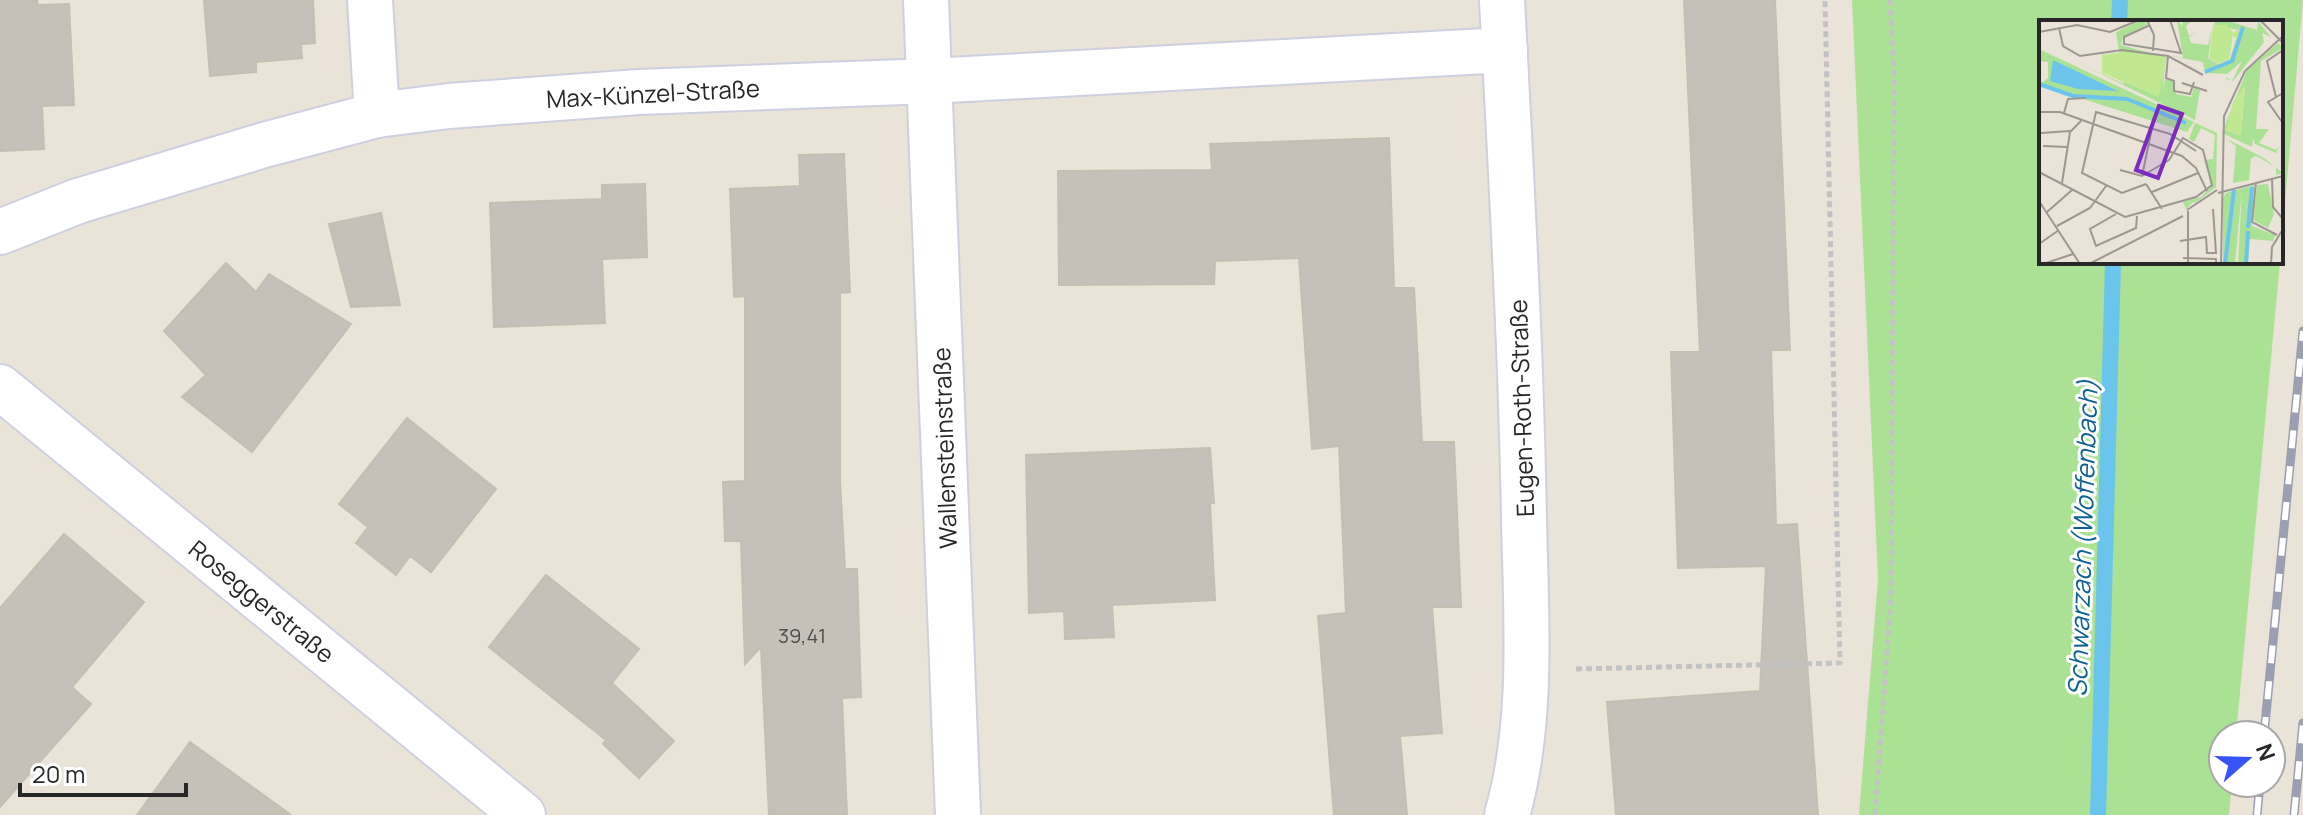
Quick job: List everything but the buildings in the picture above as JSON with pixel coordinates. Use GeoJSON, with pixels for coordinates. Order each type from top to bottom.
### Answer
{"type":"FeatureCollection","features":[{"type":"Feature","properties":{"kind":"street"},"geometry":{"type":"LineString","coordinates":[[370,0],[377,115]]}},
{"type":"Feature","properties":{"kind":"street","name":"Wallensteinstraße"},"geometry":{"type":"LineString","coordinates":[[926,0],[958,815]]}},
{"type":"Feature","properties":{"kind":"street","name":"Eugen-Roth-Straße"},"geometry":{"type":"LineString","coordinates":[[1502,0],[1522,396],[1525,670],[1522,731],[1507,815]]}},
{"type":"Feature","properties":{"kind":"street"},"geometry":{"type":"LineString","coordinates":[[930,81],[1505,50]]}},
{"type":"Feature","properties":{"kind":"street","name":"Max-Künzel-Straße"},"geometry":{"type":"LineString","coordinates":[[0,232],[78,201],[264,145],[377,115],[449,106],[639,92],[930,81]]}},
{"type":"Feature","properties":{"kind":"street","name":"Roseggerstraße"},"geometry":{"type":"LineString","coordinates":[[0,387],[523,815]]}},
{"type":"Feature","properties":{"kind":"path"},"geometry":{"type":"LineString","coordinates":[[1525,670],[1840,663],[1825,0]]}},
{"type":"Feature","properties":{"kind":"path"},"geometry":{"type":"LineString","coordinates":[[1875,815],[1891,596],[1894,76],[1890,0]]}},
{"type":"Feature","properties":{"kind":"green space"},"geometry":{"type":"Polygon","coordinates":[[[1852,0],[2303,0],[2283,225],[2283,20],[2039,20],[2039,264],[2280,264],[2237,719],[2207,719],[2207,799],[2230,799],[2229,815],[1859,815],[1878,579],[1852,0]]]}},
{"type":"Feature","properties":{"kind":"waterway","name":"Schwarzach (Woffenbach)"},"geometry":{"type":"LineString","coordinates":[[2119,20],[2120,0]]}},
{"type":"Feature","properties":{"kind":"waterway","name":"Schwarzach (Woffenbach)"},"geometry":{"type":"LineString","coordinates":[[2098,815],[2113,264]]}},
{"type":"Feature","properties":{"kind":"railway"},"geometry":{"type":"LineString","coordinates":[[2266,719],[2303,331]]}},
{"type":"Feature","properties":{"kind":"railway"},"geometry":{"type":"LineString","coordinates":[[2294,815],[2303,723]]}},
{"type":"Feature","properties":{"kind":"railway"},"geometry":{"type":"LineString","coordinates":[[2257,815],[2258,799]]}}]}
